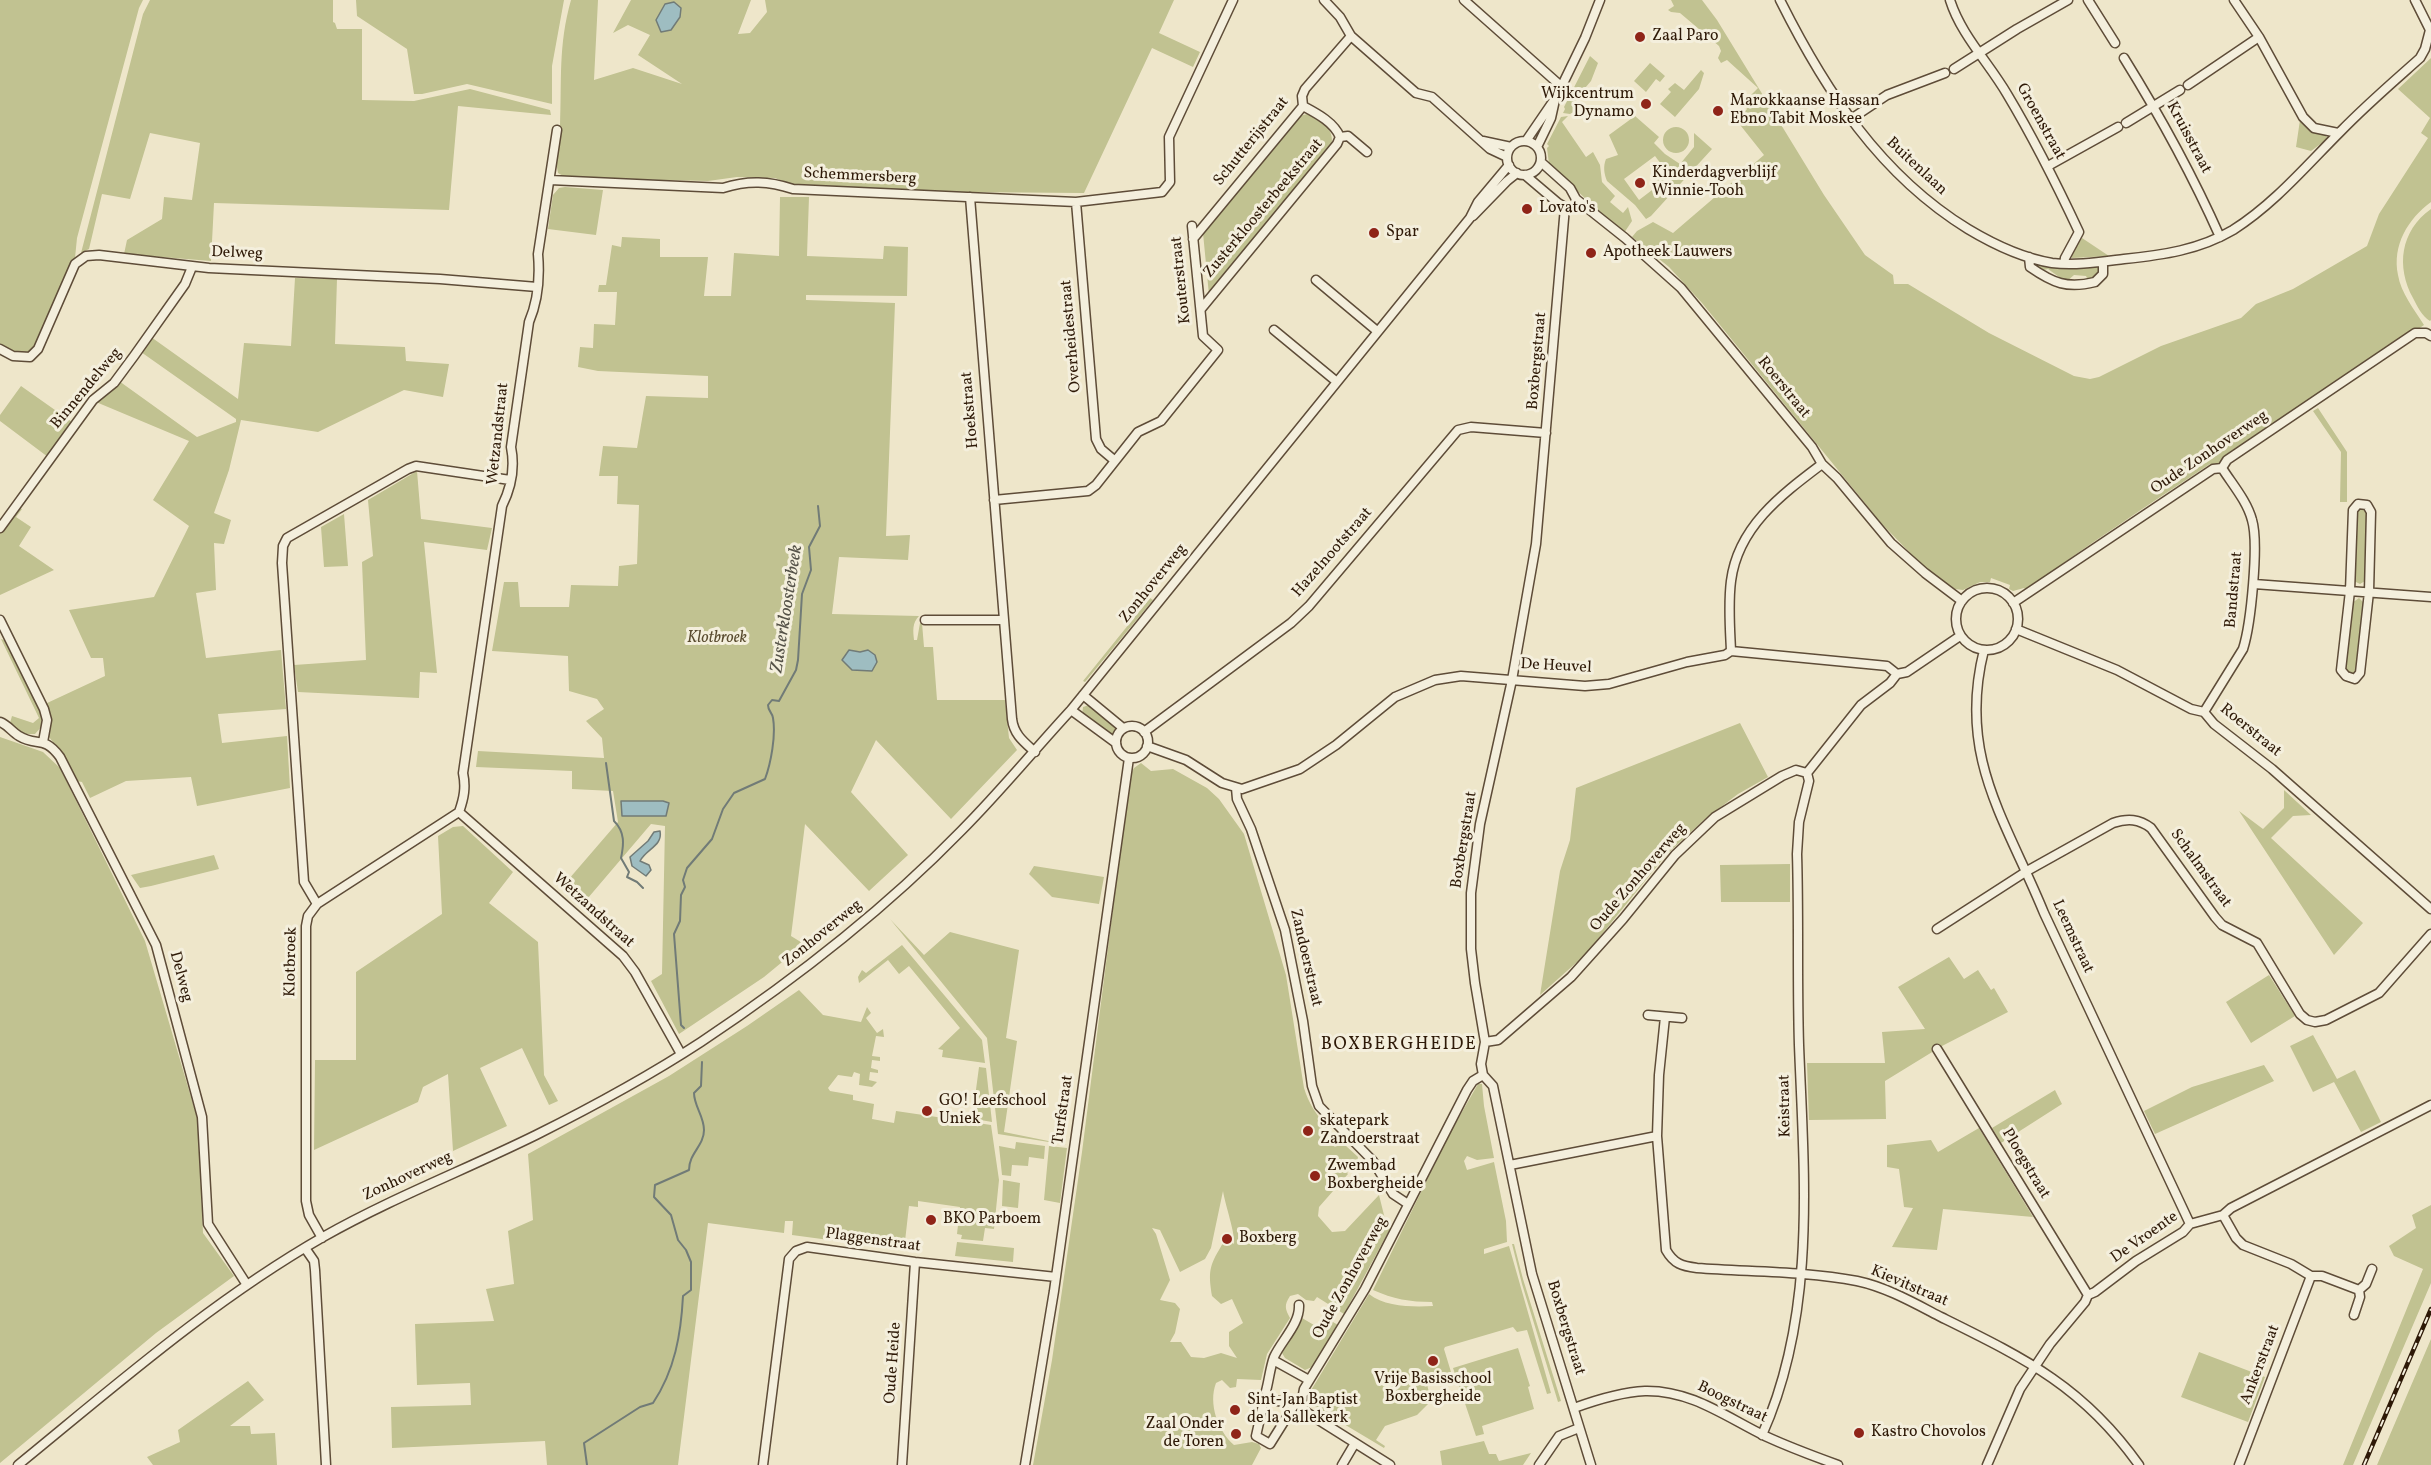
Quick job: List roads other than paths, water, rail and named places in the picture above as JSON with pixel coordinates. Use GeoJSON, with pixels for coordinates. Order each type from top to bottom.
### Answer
{"type":"FeatureCollection","features":[{"type":"Feature","properties":{"kind":"street","name":"Schemmersberg"},"geometry":{"type":"LineString","coordinates":[[550,180],[723,188],[741,182],[769,182],[793,189],[1076,202],[1151,195],[1168,188],[1171,176],[1169,137],[1233,0]]}},
{"type":"Feature","properties":{"kind":"street"},"geometry":{"type":"LineString","coordinates":[[1324,0],[1340,17],[1352,36],[1416,93],[1432,97],[1490,149],[1558,203],[1565,207],[1572,205],[1576,199],[1570,188],[1541,162]]}},
{"type":"Feature","properties":{"kind":"street"},"geometry":{"type":"LineString","coordinates":[[1464,0],[1562,87]]}},
{"type":"Feature","properties":{"kind":"street"},"geometry":{"type":"LineString","coordinates":[[1526,141],[1562,87],[1600,0]]}},
{"type":"Feature","properties":{"kind":"street","name":"Buitenlaan"},"geometry":{"type":"LineString","coordinates":[[1780,0],[1812,61],[1851,119],[1897,173],[1935,207],[1978,235],[2029,257],[2064,264],[2167,254],[2195,247],[2220,237],[2267,204],[2293,181],[2338,133],[2420,58],[2431,30]]}},
{"type":"Feature","properties":{"kind":"street","name":"Groenstraat"},"geometry":{"type":"LineString","coordinates":[[1950,0],[1960,24],[2011,100],[2048,166],[2079,232],[2064,264]]}},
{"type":"Feature","properties":{"kind":"street"},"geometry":{"type":"LineString","coordinates":[[1851,119],[1887,94],[1950,71],[1981,54],[2017,28],[2068,0]]}},
{"type":"Feature","properties":{"kind":"street"},"geometry":{"type":"LineString","coordinates":[[2088,0],[2115,43]]}},
{"type":"Feature","properties":{"kind":"street"},"geometry":{"type":"LineString","coordinates":[[2234,0],[2259,37],[2303,117],[2314,128],[2338,133]]}},
{"type":"Feature","properties":{"kind":"street"},"geometry":{"type":"LineString","coordinates":[[2415,0],[2431,30]]}},
{"type":"Feature","properties":{"kind":"street","name":"Schutterijstraat"},"geometry":{"type":"LineString","coordinates":[[1193,239],[1303,106],[1302,96],[1305,89],[1352,36]]}},
{"type":"Feature","properties":{"kind":"street"},"geometry":{"type":"LineString","coordinates":[[2188,85],[2259,37]]}},
{"type":"Feature","properties":{"kind":"street","name":"Kruisstraat"},"geometry":{"type":"LineString","coordinates":[[2124,58],[2155,107],[2188,167],[2220,237]]}},
{"type":"Feature","properties":{"kind":"street"},"geometry":{"type":"LineString","coordinates":[[2048,166],[2155,107],[2180,90]]}},
{"type":"Feature","properties":{"kind":"street"},"geometry":{"type":"LineString","coordinates":[[1537,147],[1551,117],[1555,100]]}},
{"type":"Feature","properties":{"kind":"street","name":"Zusterkloosterbeekstraat"},"geometry":{"type":"LineString","coordinates":[[1201,309],[1337,144],[1340,136],[1338,132],[1321,117],[1303,106]]}},
{"type":"Feature","properties":{"kind":"street","name":"Wetzandstraat"},"geometry":{"type":"LineString","coordinates":[[557,130],[538,254],[540,272],[536,305],[529,322],[511,447],[513,460],[508,494],[502,506],[463,773],[464,799],[459,812],[623,956],[635,972],[681,1054]]}},
{"type":"Feature","properties":{"kind":"street"},"geometry":{"type":"LineString","coordinates":[[1340,136],[1348,136],[1367,152]]}},
{"type":"Feature","properties":{"kind":"street"},"geometry":{"type":"LineString","coordinates":[[1483,141],[1511,147]]}},
{"type":"Feature","properties":{"kind":"street"},"geometry":{"type":"LineString","coordinates":[[1508,161],[1511,147],[1515,143],[1526,141],[1537,147],[1541,154],[1541,162],[1535,171],[1521,174]]}},
{"type":"Feature","properties":{"kind":"street","name":"Zonhoverweg"},"geometry":{"type":"LineString","coordinates":[[1470,218],[1478,202],[1508,161]]}},
{"type":"Feature","properties":{"kind":"street","name":"Zonhoverweg"},"geometry":{"type":"LineString","coordinates":[[18,1465],[170,1342],[305,1248],[434,1180],[535,1136],[681,1054],[797,975],[870,916],[961,831],[1035,752],[1470,218],[1507,181],[1521,174]]}},
{"type":"Feature","properties":{"kind":"street","name":"Hoekstraat"},"geometry":{"type":"LineString","coordinates":[[970,197],[1014,729],[1035,752]]}},
{"type":"Feature","properties":{"kind":"street","name":"Roerstraat"},"geometry":{"type":"LineString","coordinates":[[1576,199],[1625,238],[1681,288],[1812,447],[1822,464],[1837,477],[1872,522],[1905,557],[1962,601]]}},
{"type":"Feature","properties":{"kind":"street","name":"Overheidestraat"},"geometry":{"type":"LineString","coordinates":[[1076,202],[1096,439],[1101,449],[1114,460]]}},
{"type":"Feature","properties":{"kind":"street","name":"Boxbergstraat"},"geometry":{"type":"LineString","coordinates":[[1565,207],[1536,544],[1512,680],[1480,824],[1471,893],[1473,972],[1485,1042],[1481,1064],[1484,1075],[1493,1086],[1532,1274],[1591,1465]]}},
{"type":"Feature","properties":{"kind":"street","name":"Kouterstraat"},"geometry":{"type":"LineString","coordinates":[[1114,460],[1138,432],[1161,421],[1218,350],[1203,336],[1192,226]]}},
{"type":"Feature","properties":{"kind":"street","name":"Delweg"},"geometry":{"type":"LineString","coordinates":[[0,350],[21,358],[30,357],[38,349],[75,264],[86,256],[99,255],[192,267],[440,279],[537,287]]}},
{"type":"Feature","properties":{"kind":"street","name":"Buitenlaan"},"geometry":{"type":"LineString","coordinates":[[2029,257],[2030,267],[2053,282],[2061,284],[2095,282],[2103,274],[2103,261]]}},
{"type":"Feature","properties":{"kind":"street","name":"Binnendelweg"},"geometry":{"type":"LineString","coordinates":[[0,528],[93,400],[114,383],[134,356],[185,284],[192,267]]}},
{"type":"Feature","properties":{"kind":"street"},"geometry":{"type":"LineString","coordinates":[[1316,280],[1377,331]]}},
{"type":"Feature","properties":{"kind":"street"},"geometry":{"type":"LineString","coordinates":[[1274,330],[1337,382]]}},
{"type":"Feature","properties":{"kind":"street","name":"Oude Zonhoverweg"},"geometry":{"type":"LineString","coordinates":[[2013,603],[2213,469],[2222,468],[2227,460],[2415,333],[2428,335]]}},
{"type":"Feature","properties":{"kind":"street","name":"Hazelnootstraat"},"geometry":{"type":"LineString","coordinates":[[1144,732],[1291,623],[1309,606],[1458,430],[1471,427],[1546,433]]}},
{"type":"Feature","properties":{"kind":"street"},"geometry":{"type":"LineString","coordinates":[[994,500],[1088,491],[1096,485],[1114,460]]}},
{"type":"Feature","properties":{"kind":"street"},"geometry":{"type":"LineString","coordinates":[[1731,651],[1731,578],[1743,543],[1761,515],[1822,464]]}},
{"type":"Feature","properties":{"kind":"street"},"geometry":{"type":"LineString","coordinates":[[459,812],[317,904],[304,882],[282,563],[283,546],[287,538],[296,532],[416,466],[510,480]]}},
{"type":"Feature","properties":{"kind":"street","name":"Bandstraat"},"geometry":{"type":"LineString","coordinates":[[2204,712],[2243,649],[2247,637],[2254,584],[2252,574],[2255,529],[2252,517],[2222,468]]}},
{"type":"Feature","properties":{"kind":"street"},"geometry":{"type":"LineString","coordinates":[[2358,504],[2367,505],[2371,512],[2369,592],[2360,673],[2355,679],[2346,676],[2341,670],[2350,591],[2354,510],[2358,504]]}},
{"type":"Feature","properties":{"kind":"street"},"geometry":{"type":"LineString","coordinates":[[2254,584],[2431,597]]}},
{"type":"Feature","properties":{"kind":"street"},"geometry":{"type":"LineString","coordinates":[[1986,588],[2001,592],[2013,603],[2017,616],[2016,629],[2004,644],[1984,650],[1970,646],[1960,636],[1957,614],[1962,601],[1970,593],[1986,588]]}},
{"type":"Feature","properties":{"kind":"street"},"geometry":{"type":"LineString","coordinates":[[0,620],[45,710],[47,720],[43,742]]}},
{"type":"Feature","properties":{"kind":"street"},"geometry":{"type":"LineString","coordinates":[[925,620],[1004,620]]}},
{"type":"Feature","properties":{"kind":"street","name":"Roerstraat"},"geometry":{"type":"LineString","coordinates":[[2016,629],[2117,670],[2191,710],[2204,712],[2214,724],[2272,769],[2431,909]]}},
{"type":"Feature","properties":{"kind":"street"},"geometry":{"type":"LineString","coordinates":[[1807,773],[1848,718],[1868,699],[1890,683],[1897,674],[1907,672],[1960,636]]}},
{"type":"Feature","properties":{"kind":"street","name":"Leemstraat"},"geometry":{"type":"LineString","coordinates":[[1984,650],[1977,697],[1977,734],[1988,788],[2048,922],[2190,1224]]}},
{"type":"Feature","properties":{"kind":"street","name":"De Heuvel"},"geometry":{"type":"LineString","coordinates":[[1236,788],[1254,786],[1300,769],[1327,752],[1395,698],[1422,684],[1461,676],[1585,686],[1609,684],[1687,662],[1725,655],[1731,651],[1887,666],[1897,674]]}},
{"type":"Feature","properties":{"kind":"street"},"geometry":{"type":"LineString","coordinates":[[1071,710],[1116,743],[1121,754],[1129,758],[1144,753],[1147,740],[1144,732],[1137,727],[1123,728],[1083,695]]}},
{"type":"Feature","properties":{"kind":"street","name":"Delweg"},"geometry":{"type":"LineString","coordinates":[[0,722],[21,738],[43,742],[53,748],[60,757],[156,945],[202,1117],[208,1224],[248,1286]]}},
{"type":"Feature","properties":{"kind":"street"},"geometry":{"type":"LineString","coordinates":[[1116,743],[1123,728]]}},
{"type":"Feature","properties":{"kind":"street"},"geometry":{"type":"LineString","coordinates":[[1147,746],[1186,760],[1222,783],[1236,788]]}},
{"type":"Feature","properties":{"kind":"street","name":"Turfstraat"},"geometry":{"type":"LineString","coordinates":[[1025,1465],[1056,1277],[1129,758]]}},
{"type":"Feature","properties":{"kind":"street","name":"Oude Zonhoverweg"},"geometry":{"type":"LineString","coordinates":[[1485,1042],[1498,1040],[1571,977],[1623,920],[1674,855],[1715,817],[1782,776],[1796,770],[1807,773]]}},
{"type":"Feature","properties":{"kind":"street","name":"Keistraat"},"geometry":{"type":"LineString","coordinates":[[1762,1434],[1775,1404],[1790,1354],[1802,1275],[1797,854],[1799,822],[1809,782],[1807,773]]}},
{"type":"Feature","properties":{"kind":"street","name":"Zandoerstraat"},"geometry":{"type":"LineString","coordinates":[[1236,788],[1237,799],[1258,850],[1285,930],[1301,1009],[1312,1086],[1318,1106],[1372,1161],[1393,1194],[1408,1204]]}},
{"type":"Feature","properties":{"kind":"street","name":"Schalmstraat"},"geometry":{"type":"LineString","coordinates":[[2026,871],[2113,822],[2124,819],[2143,822],[2151,828],[2222,925],[2257,943],[2300,1014],[2314,1022],[2326,1020],[2379,993],[2431,934]]}},
{"type":"Feature","properties":{"kind":"street"},"geometry":{"type":"LineString","coordinates":[[1938,929],[2026,871]]}},
{"type":"Feature","properties":{"kind":"street","name":"Klotbroek"},"geometry":{"type":"LineString","coordinates":[[317,904],[308,916],[306,926],[306,1207],[322,1238]]}},
{"type":"Feature","properties":{"kind":"street"},"geometry":{"type":"LineString","coordinates":[[1648,1015],[1682,1018]]}},
{"type":"Feature","properties":{"kind":"street","name":"Kievitstraat"},"geometry":{"type":"LineString","coordinates":[[1665,1017],[1657,1136],[1666,1250],[1671,1260],[1681,1266],[1802,1275],[1859,1282],[1882,1289],[1982,1337],[2034,1365],[2058,1381],[2112,1430],[2139,1465]]}},
{"type":"Feature","properties":{"kind":"street","name":"Ploegstraat"},"geometry":{"type":"LineString","coordinates":[[1937,1049],[2088,1295]]}},
{"type":"Feature","properties":{"kind":"street","name":"Oude Zonhoverweg"},"geometry":{"type":"LineString","coordinates":[[1263,1405],[1256,1436],[1270,1444],[1298,1405],[1309,1380],[1356,1306],[1467,1089],[1473,1081],[1484,1075]]}},
{"type":"Feature","properties":{"kind":"street","name":"De Vroente"},"geometry":{"type":"LineString","coordinates":[[1987,1465],[2012,1403],[2034,1365],[2085,1302],[2088,1295],[2095,1293],[2136,1261],[2183,1232],[2190,1224],[2223,1215],[2238,1204],[2431,1105]]}},
{"type":"Feature","properties":{"kind":"street"},"geometry":{"type":"LineString","coordinates":[[1510,1165],[1657,1136]]}},
{"type":"Feature","properties":{"kind":"street"},"geometry":{"type":"LineString","coordinates":[[2223,1215],[2236,1238],[2243,1245],[2291,1264],[2311,1276],[2322,1276],[2359,1290]]}},
{"type":"Feature","properties":{"kind":"street","name":"Plaggenstraat"},"geometry":{"type":"LineString","coordinates":[[763,1465],[789,1259],[796,1251],[807,1247],[915,1262],[1056,1277]]}},
{"type":"Feature","properties":{"kind":"street"},"geometry":{"type":"LineString","coordinates":[[305,1248],[314,1261],[315,1270],[326,1465]]}},
{"type":"Feature","properties":{"kind":"street","name":"Oude Heide"},"geometry":{"type":"LineString","coordinates":[[902,1465],[915,1262]]}},
{"type":"Feature","properties":{"kind":"street"},"geometry":{"type":"LineString","coordinates":[[2359,1290],[2366,1284],[2372,1269]]}},
{"type":"Feature","properties":{"kind":"street","name":"Ankerstraat"},"geometry":{"type":"LineString","coordinates":[[2239,1465],[2311,1276]]}},
{"type":"Feature","properties":{"kind":"street"},"geometry":{"type":"LineString","coordinates":[[2354,1315],[2360,1297],[2359,1290]]}},
{"type":"Feature","properties":{"kind":"street"},"geometry":{"type":"LineString","coordinates":[[1266,1391],[1273,1360],[1293,1325],[1299,1305]]}},
{"type":"Feature","properties":{"kind":"street"},"geometry":{"type":"LineString","coordinates":[[1273,1360],[1309,1380]]}},
{"type":"Feature","properties":{"kind":"street","name":"Boogstraat"},"geometry":{"type":"LineString","coordinates":[[1574,1408],[1630,1392],[1662,1392],[1694,1400],[1762,1434],[1838,1465]]}},
{"type":"Feature","properties":{"kind":"street"},"geometry":{"type":"LineString","coordinates":[[1278,1401],[1298,1405],[1390,1465]]}},
{"type":"Feature","properties":{"kind":"street"},"geometry":{"type":"LineString","coordinates":[[1539,1465],[1558,1436],[1579,1428]]}},
{"type":"Feature","properties":{"kind":"street"},"geometry":{"type":"LineString","coordinates":[[1342,1465],[1355,1443]]}},
{"type":"Feature","properties":{"kind":"water"},"geometry":{"type":"Polygon","coordinates":[[[674,2],[681,8],[680,17],[671,30],[661,32],[656,20],[665,4],[674,2]]]}},
{"type":"Feature","properties":{"kind":"water"},"geometry":{"type":"Polygon","coordinates":[[[849,650],[860,652],[868,650],[875,655],[877,662],[872,671],[852,670],[842,660],[849,650]]]}},
{"type":"Feature","properties":{"kind":"water"},"geometry":{"type":"Polygon","coordinates":[[[621,801],[669,803],[666,816],[622,816],[621,801]]]}},
{"type":"Feature","properties":{"kind":"water"},"geometry":{"type":"Polygon","coordinates":[[[660,831],[657,844],[640,861],[649,865],[651,870],[646,876],[632,866],[630,857],[648,841],[654,832],[660,831]]]}},
{"type":"Feature","properties":{"kind":"waterway","name":"Zusterkloosterbeek"},"geometry":{"type":"LineString","coordinates":[[684,1028],[681,1025],[674,934],[680,921],[681,895],[685,887],[683,880],[687,868],[712,839],[723,809],[734,793],[765,779],[774,732],[773,718],[768,705],[772,700],[779,701],[796,670],[802,594],[811,570],[809,547],[820,526],[818,506]]}},
{"type":"Feature","properties":{"kind":"waterway"},"geometry":{"type":"LineString","coordinates":[[606,763],[614,821],[623,838],[621,858],[629,872],[627,877],[643,888]]}},
{"type":"Feature","properties":{"kind":"waterway","name":"Zusterkloosterbeek"},"geometry":{"type":"LineString","coordinates":[[587,1465],[584,1443],[640,1407],[653,1403],[667,1378],[676,1351],[683,1296],[691,1290],[691,1262],[686,1250],[678,1240],[671,1215],[654,1197],[655,1185],[689,1170],[691,1159],[702,1141],[704,1125],[694,1093],[701,1086],[702,1062]]}},
{"type":"Feature","properties":{"kind":"railway"},"geometry":{"type":"LineString","coordinates":[[2364,1465],[2431,1309]]}},
{"type":"Feature","properties":{"kind":"place","name":"Zaal Paro"},"geometry":{"type":"Point","coordinates":[1640,37]}},
{"type":"Feature","properties":{"kind":"place","name":"Wijkcentrum Dynamo"},"geometry":{"type":"Point","coordinates":[1646,104]}},
{"type":"Feature","properties":{"kind":"place","name":"Marokkaanse Hassan Ebno Tabit Moskee"},"geometry":{"type":"Point","coordinates":[1718,111]}},
{"type":"Feature","properties":{"kind":"place","name":"Kinderdagverblijf Winnie-Tooh"},"geometry":{"type":"Point","coordinates":[1640,183]}},
{"type":"Feature","properties":{"kind":"place","name":"Lovato's"},"geometry":{"type":"Point","coordinates":[1527,209]}},
{"type":"Feature","properties":{"kind":"place","name":"Spar"},"geometry":{"type":"Point","coordinates":[1374,233]}},
{"type":"Feature","properties":{"kind":"place","name":"Apotheek Lauwers"},"geometry":{"type":"Point","coordinates":[1591,253]}},
{"type":"Feature","properties":{"kind":"place","name":"GO! Leefschool Uniek"},"geometry":{"type":"Point","coordinates":[927,1111]}},
{"type":"Feature","properties":{"kind":"place","name":"skatepark Zandoerstraat"},"geometry":{"type":"Point","coordinates":[1308,1131]}},
{"type":"Feature","properties":{"kind":"place","name":"Zwembad Boxbergheide"},"geometry":{"type":"Point","coordinates":[1315,1176]}},
{"type":"Feature","properties":{"kind":"place","name":"BKO Parboem"},"geometry":{"type":"Point","coordinates":[931,1220]}},
{"type":"Feature","properties":{"kind":"place","name":"Boxberg"},"geometry":{"type":"Point","coordinates":[1227,1239]}},
{"type":"Feature","properties":{"kind":"place","name":"Vrije Basisschool Boxbergheide"},"geometry":{"type":"Point","coordinates":[1433,1361]}},
{"type":"Feature","properties":{"kind":"place","name":"Sint-Jan Baptist de la Sallekerk"},"geometry":{"type":"Point","coordinates":[1235,1410]}},
{"type":"Feature","properties":{"kind":"place","name":"Kastro Chovolos"},"geometry":{"type":"Point","coordinates":[1859,1433]}},
{"type":"Feature","properties":{"kind":"place","name":"Zaal Onder de Toren"},"geometry":{"type":"Point","coordinates":[1236,1434]}},
{"type":"Feature","properties":{"kind":"district","name":"BOXBERGHEIDE"},"geometry":{"type":"Point","coordinates":[1399,1046]}}]}
